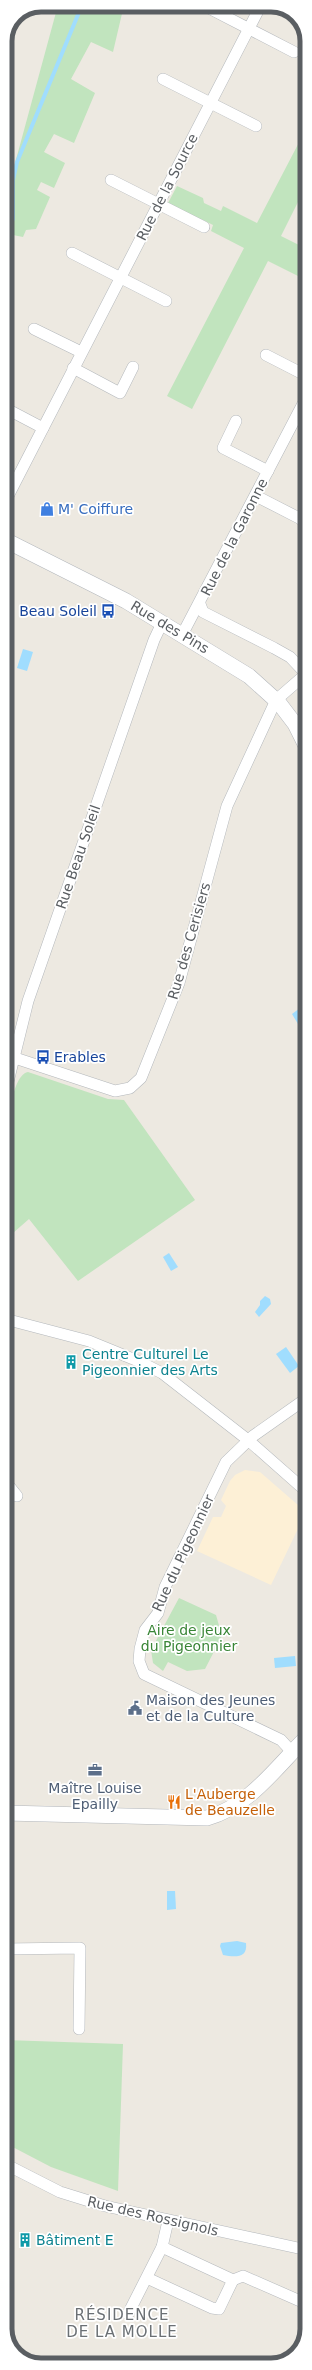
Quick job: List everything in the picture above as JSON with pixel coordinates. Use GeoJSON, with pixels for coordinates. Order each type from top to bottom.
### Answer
{"type":"FeatureCollection","features":[{"type":"Feature","properties":{"kind":"street"},"geometry":{"type":"LineString","coordinates":[[217,12],[294,52]]}},
{"type":"Feature","properties":{"kind":"street","name":"Rue de la Source"},"geometry":{"type":"LineString","coordinates":[[12,488],[257,12]]}},
{"type":"Feature","properties":{"kind":"street"},"geometry":{"type":"LineString","coordinates":[[163,79],[256,126]]}},
{"type":"Feature","properties":{"kind":"street"},"geometry":{"type":"LineString","coordinates":[[111,180],[204,227]]}},
{"type":"Feature","properties":{"kind":"street"},"geometry":{"type":"LineString","coordinates":[[72,253],[166,301]]}},
{"type":"Feature","properties":{"kind":"street"},"geometry":{"type":"LineString","coordinates":[[34,329],[81,352]]}},
{"type":"Feature","properties":{"kind":"street"},"geometry":{"type":"LineString","coordinates":[[266,355],[300,372]]}},
{"type":"Feature","properties":{"kind":"street"},"geometry":{"type":"LineString","coordinates":[[73,368],[120,392],[133,367]]}},
{"type":"Feature","properties":{"kind":"street","name":"Rue de la Garonne"},"geometry":{"type":"LineString","coordinates":[[182,635],[200,604],[300,409]]}},
{"type":"Feature","properties":{"kind":"street"},"geometry":{"type":"LineString","coordinates":[[12,412],[43,428]]}},
{"type":"Feature","properties":{"kind":"street","name":"Rue de la Garonne"},"geometry":{"type":"LineString","coordinates":[[236,421],[223,448],[268,471]]}},
{"type":"Feature","properties":{"kind":"street"},"geometry":{"type":"LineString","coordinates":[[256,496],[300,519]]}},
{"type":"Feature","properties":{"kind":"street","name":"Rue des Pins"},"geometry":{"type":"LineString","coordinates":[[12,544],[101,588],[249,676],[276,700],[295,724],[300,734]]}},
{"type":"Feature","properties":{"kind":"street"},"geometry":{"type":"LineString","coordinates":[[200,604],[203,612],[290,657],[300,667]]}},
{"type":"Feature","properties":{"kind":"street","name":"Rue Beau Soleil"},"geometry":{"type":"LineString","coordinates":[[12,1069],[28,1002],[154,640],[162,623]]}},
{"type":"Feature","properties":{"kind":"street"},"geometry":{"type":"LineString","coordinates":[[276,700],[300,680]]}},
{"type":"Feature","properties":{"kind":"street","name":"Rue des Cerisiers"},"geometry":{"type":"LineString","coordinates":[[15,1058],[115,1091],[130,1088],[141,1078],[179,983],[201,897],[227,806],[276,700]]}},
{"type":"Feature","properties":{"kind":"street"},"geometry":{"type":"LineString","coordinates":[[12,1321],[89,1341],[138,1361],[179,1384],[248,1440],[300,1486]]}},
{"type":"Feature","properties":{"kind":"street","name":"Rue du Pigeonnier"},"geometry":{"type":"LineString","coordinates":[[292,1752],[281,1740],[144,1674],[139,1661],[140,1649],[145,1630],[158,1613],[165,1587],[226,1462],[248,1440],[300,1403]]}},
{"type":"Feature","properties":{"kind":"street"},"geometry":{"type":"LineString","coordinates":[[12,1490],[17,1496]]}},
{"type":"Feature","properties":{"kind":"street"},"geometry":{"type":"LineString","coordinates":[[12,1813],[207,1818],[224,1813],[241,1803],[300,1744]]}},
{"type":"Feature","properties":{"kind":"street"},"geometry":{"type":"LineString","coordinates":[[12,1949],[80,1948],[79,2029]]}},
{"type":"Feature","properties":{"kind":"street","name":"Rue des Rossignols"},"geometry":{"type":"LineString","coordinates":[[12,2168],[60,2192],[105,2206],[168,2221],[300,2249]]}},
{"type":"Feature","properties":{"kind":"street"},"geometry":{"type":"LineString","coordinates":[[128,2314],[162,2247],[168,2221]]}},
{"type":"Feature","properties":{"kind":"street"},"geometry":{"type":"LineString","coordinates":[[162,2247],[233,2280]]}},
{"type":"Feature","properties":{"kind":"street"},"geometry":{"type":"LineString","coordinates":[[147,2278],[212,2308],[219,2308],[233,2280],[243,2276],[300,2301]]}},
{"type":"Feature","properties":{"kind":"shaded area"},"geometry":{"type":"Polygon","coordinates":[[[245,1470],[260,1472],[300,1507],[300,1525],[271,1585],[197,1551],[213,1517],[221,1517],[226,1506],[221,1500],[230,1481],[235,1475],[245,1470]]]}},
{"type":"Feature","properties":{"kind":"green space"},"geometry":{"type":"Polygon","coordinates":[[[56,12],[122,12],[113,52],[91,42],[71,79],[95,93],[74,143],[54,134],[44,152],[65,163],[54,188],[41,182],[37,190],[50,197],[36,229],[26,230],[23,237],[13,235],[12,174],[56,12]]]}},
{"type":"Feature","properties":{"kind":"green space"},"geometry":{"type":"Polygon","coordinates":[[[300,140],[300,198],[281,236],[300,246],[300,277],[268,261],[192,409],[167,396],[244,248],[211,231],[213,225],[201,219],[197,221],[167,205],[177,186],[203,198],[204,203],[221,211],[223,206],[257,223],[300,140]]]}},
{"type":"Feature","properties":{"kind":"green space"},"geometry":{"type":"Polygon","coordinates":[[[28,1072],[108,1099],[124,1100],[195,1200],[78,1281],[29,1219],[12,1234],[12,1102],[19,1080],[28,1072]]]}},
{"type":"Feature","properties":{"kind":"green space","name":"Aire de jeux du Pigeonnier"},"geometry":{"type":"Polygon","coordinates":[[[179,1598],[216,1615],[222,1636],[205,1669],[187,1671],[168,1662],[163,1671],[153,1663],[151,1650],[179,1598]]]}},
{"type":"Feature","properties":{"kind":"green space"},"geometry":{"type":"Polygon","coordinates":[[[12,2040],[123,2044],[118,2191],[51,2167],[12,2147],[12,2040]]]}},
{"type":"Feature","properties":{"kind":"water"},"geometry":{"type":"Polygon","coordinates":[[[23,649],[33,652],[27,671],[17,668],[23,649]]]}},
{"type":"Feature","properties":{"kind":"water"},"geometry":{"type":"Polygon","coordinates":[[[300,1008],[300,1027],[292,1014],[300,1008]]]}},
{"type":"Feature","properties":{"kind":"water"},"geometry":{"type":"Polygon","coordinates":[[[169,1253],[178,1267],[171,1271],[163,1257],[169,1253]]]}},
{"type":"Feature","properties":{"kind":"water"},"geometry":{"type":"Polygon","coordinates":[[[265,1296],[270,1299],[271,1304],[259,1317],[255,1312],[260,1305],[260,1301],[265,1296]]]}},
{"type":"Feature","properties":{"kind":"water"},"geometry":{"type":"Polygon","coordinates":[[[286,1347],[299,1366],[290,1373],[276,1354],[286,1347]]]}},
{"type":"Feature","properties":{"kind":"water"},"geometry":{"type":"Polygon","coordinates":[[[295,1656],[296,1666],[275,1668],[274,1658],[295,1656]]]}},
{"type":"Feature","properties":{"kind":"water"},"geometry":{"type":"Polygon","coordinates":[[[167,1891],[175,1891],[176,1909],[167,1910],[167,1891]]]}},
{"type":"Feature","properties":{"kind":"water"},"geometry":{"type":"Polygon","coordinates":[[[237,1941],[246,1943],[245,1952],[243,1954],[239,1956],[223,1955],[220,1946],[221,1943],[237,1941]]]}},
{"type":"Feature","properties":{"kind":"waterway"},"geometry":{"type":"LineString","coordinates":[[13,219],[13,180],[17,162],[79,12]]}},
{"type":"Feature","properties":{"kind":"place","name":"M' Coiffure"},"geometry":{"type":"Point","coordinates":[47,509]}},
{"type":"Feature","properties":{"kind":"place","name":"Beau Soleil"},"geometry":{"type":"Point","coordinates":[108,611]}},
{"type":"Feature","properties":{"kind":"place","name":"Erables"},"geometry":{"type":"Point","coordinates":[43,1057]}},
{"type":"Feature","properties":{"kind":"place","name":"Centre Culturel Le Pigeonnier des Arts"},"geometry":{"type":"Point","coordinates":[71,1362]}},
{"type":"Feature","properties":{"kind":"place","name":"Maison des Jeunes et de la Culture"},"geometry":{"type":"Point","coordinates":[135,1708]}},
{"type":"Feature","properties":{"kind":"place","name":"Maître Louise Epailly"},"geometry":{"type":"Point","coordinates":[95,1770]}},
{"type":"Feature","properties":{"kind":"place","name":"L'Auberge de Beauzelle"},"geometry":{"type":"Point","coordinates":[174,1802]}},
{"type":"Feature","properties":{"kind":"place","name":"Bâtiment E"},"geometry":{"type":"Point","coordinates":[25,2240]}},
{"type":"Feature","properties":{"kind":"district","name":"RÉSIDENCE DE LA MOLLE"},"geometry":{"type":"Point","coordinates":[122,2324]}}]}
